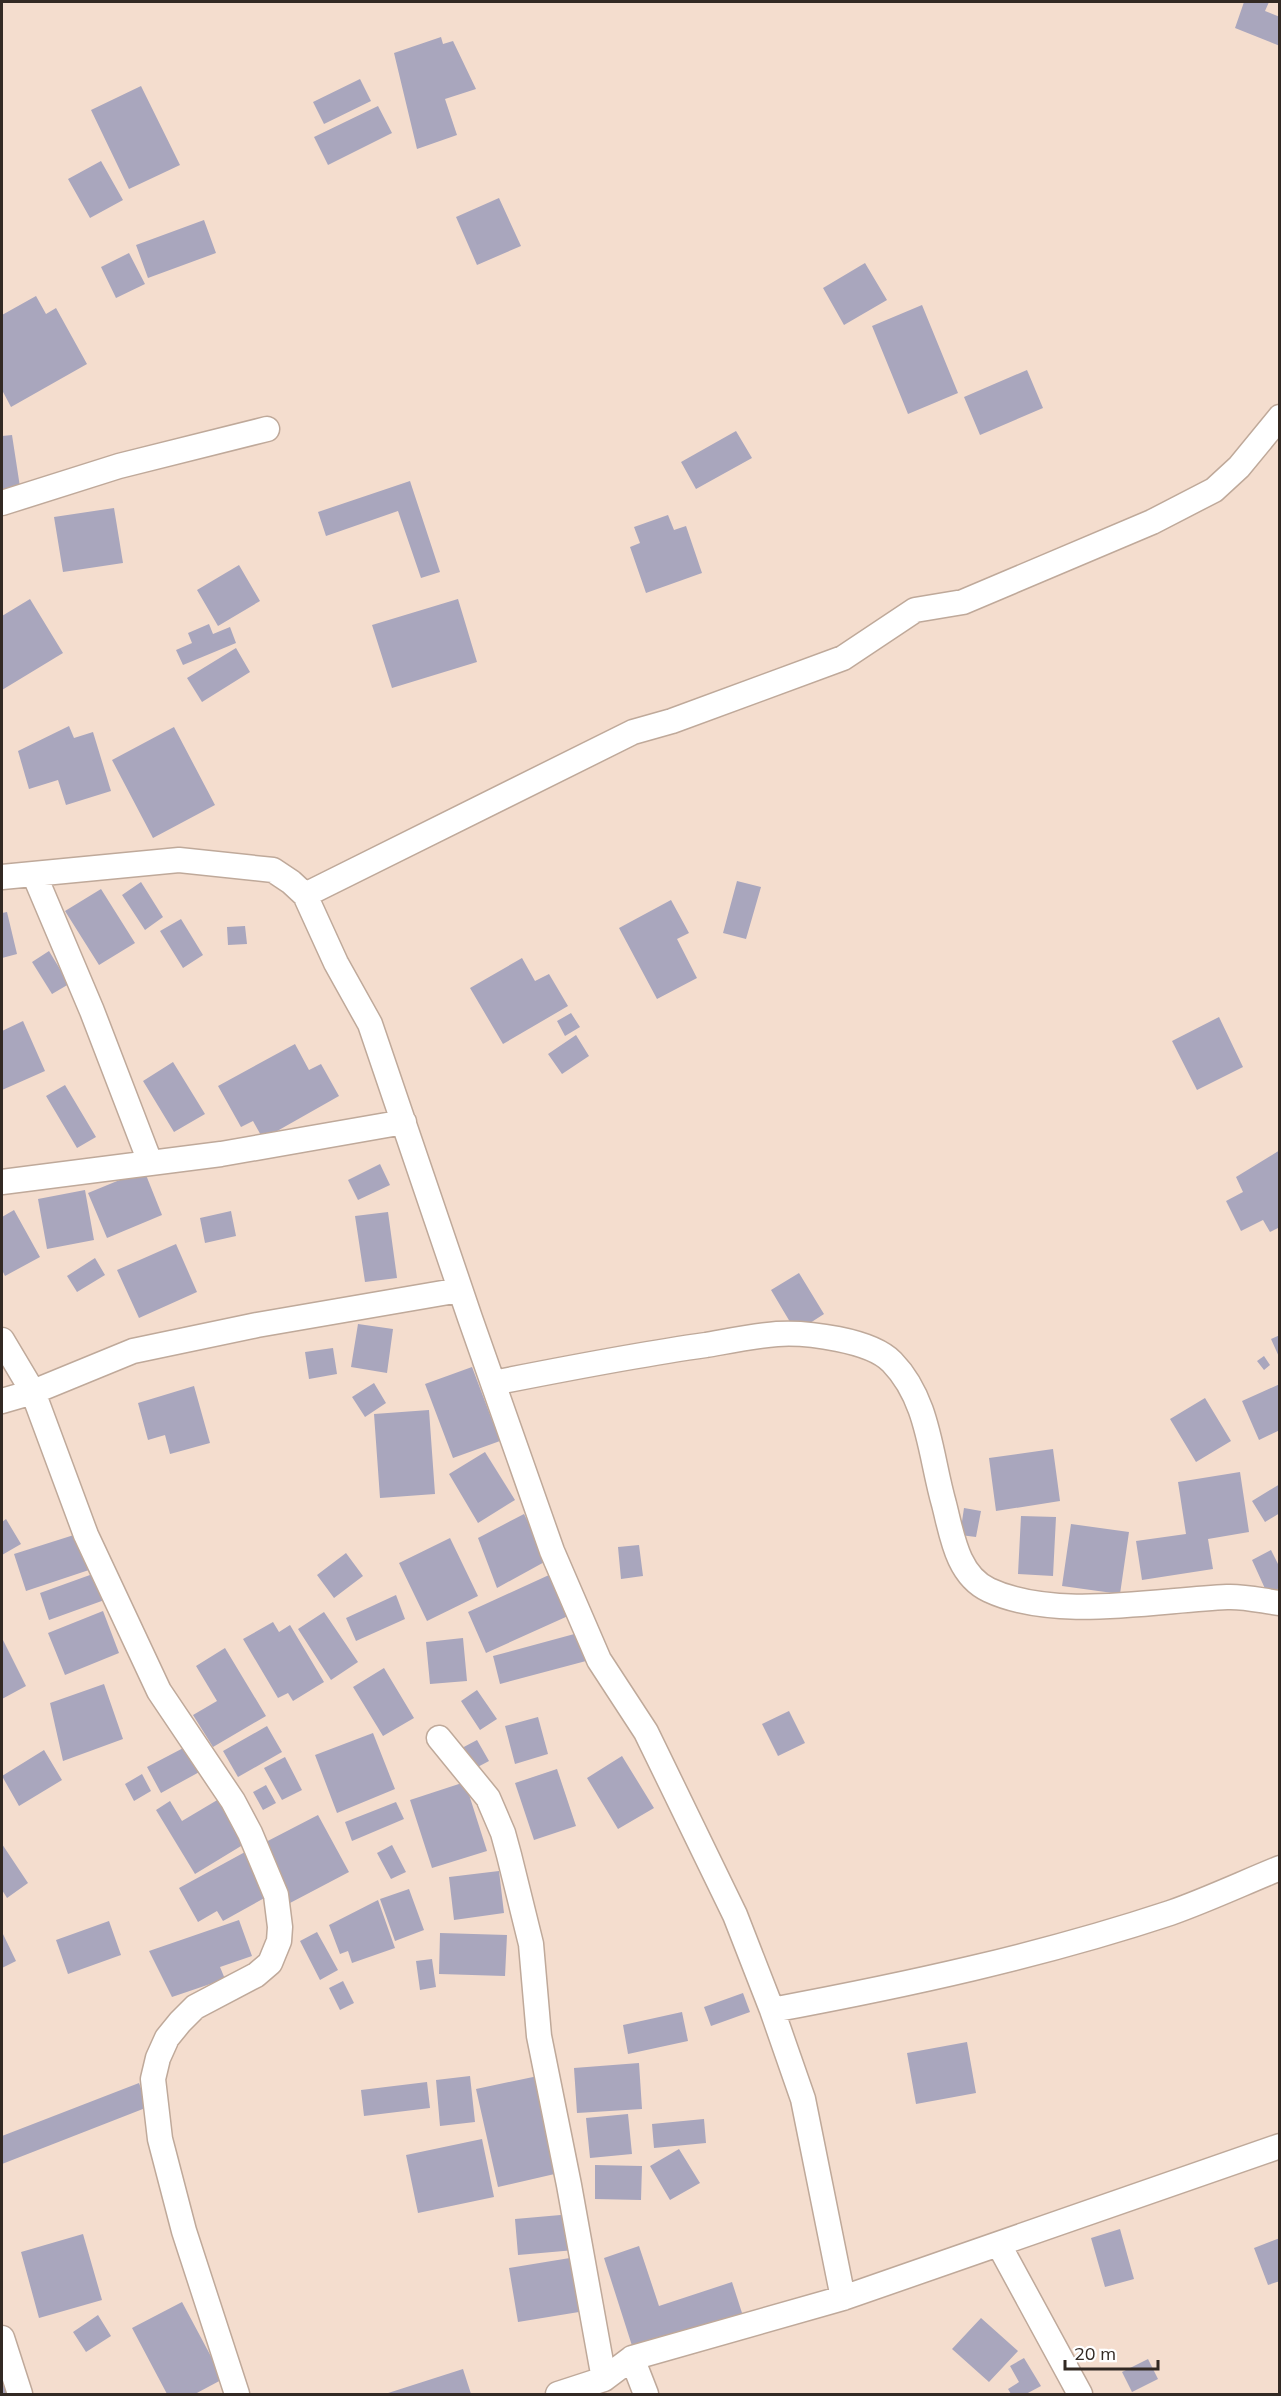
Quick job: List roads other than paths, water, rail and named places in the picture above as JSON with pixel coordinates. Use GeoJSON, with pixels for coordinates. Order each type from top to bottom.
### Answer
{"type":"FeatureCollection","features":[{"type":"Feature","properties":{"kind":"street"},"geometry":{"type":"LineString","coordinates":[[305,894],[633,732],[672,721],[843,658],[915,610],[963,602],[1152,522],[1214,490],[1239,467],[1280,417]]}},
{"type":"Feature","properties":{"kind":"street"},"geometry":{"type":"LineString","coordinates":[[2,503],[120,466],[267,429]]}},
{"type":"Feature","properties":{"kind":"street"},"geometry":{"type":"LineString","coordinates":[[2,877],[189,861],[273,870],[305,894],[336,963],[370,1024],[552,1551],[599,1660],[646,1732],[735,1915],[772,2010],[803,2100],[843,2298]]}},
{"type":"Feature","properties":{"kind":"street"},"geometry":{"type":"LineString","coordinates":[[34,874],[92,1011],[150,1162]]}},
{"type":"Feature","properties":{"kind":"street"},"geometry":{"type":"LineString","coordinates":[[2,1182],[221,1154],[404,1122]]}},
{"type":"Feature","properties":{"kind":"street"},"geometry":{"type":"LineString","coordinates":[[2,1401],[33,1392],[133,1351],[257,1325],[460,1290]]}},
{"type":"Feature","properties":{"kind":"street"},"geometry":{"type":"LineString","coordinates":[[493,1383],[632,1356],[778,1334],[837,1337],[891,1360],[917,1396],[930,1439],[942,1498],[958,1557],[970,1577],[988,1590],[1033,1603],[1082,1606],[1158,1603],[1230,1596],[1280,1604]]}},
{"type":"Feature","properties":{"kind":"street"},"geometry":{"type":"LineString","coordinates":[[2,1340],[33,1392],[86,1535],[155,1682],[233,1801],[250,1833],[276,1895],[280,1927],[279,1941],[270,1963],[256,1975],[195,2007],[167,2038],[158,2058],[153,2079],[160,2139],[181,2220],[237,2394]]}},
{"type":"Feature","properties":{"kind":"street"},"geometry":{"type":"LineString","coordinates":[[439,1738],[488,1798],[503,1833],[509,1855],[531,1944],[539,2036],[604,2379]]}},
{"type":"Feature","properties":{"kind":"street"},"geometry":{"type":"LineString","coordinates":[[772,2010],[948,1974],[1071,1943],[1172,1912],[1280,1868]]}},
{"type":"Feature","properties":{"kind":"street"},"geometry":{"type":"LineString","coordinates":[[558,2394],[604,2379],[632,2358],[843,2298],[1280,2146]]}},
{"type":"Feature","properties":{"kind":"street"},"geometry":{"type":"LineString","coordinates":[[999,2245],[1080,2394]]}},
{"type":"Feature","properties":{"kind":"street"},"geometry":{"type":"LineString","coordinates":[[2,2338],[20,2394]]}},
{"type":"Feature","properties":{"kind":"street"},"geometry":{"type":"LineString","coordinates":[[632,2358],[646,2394]]}}]}
